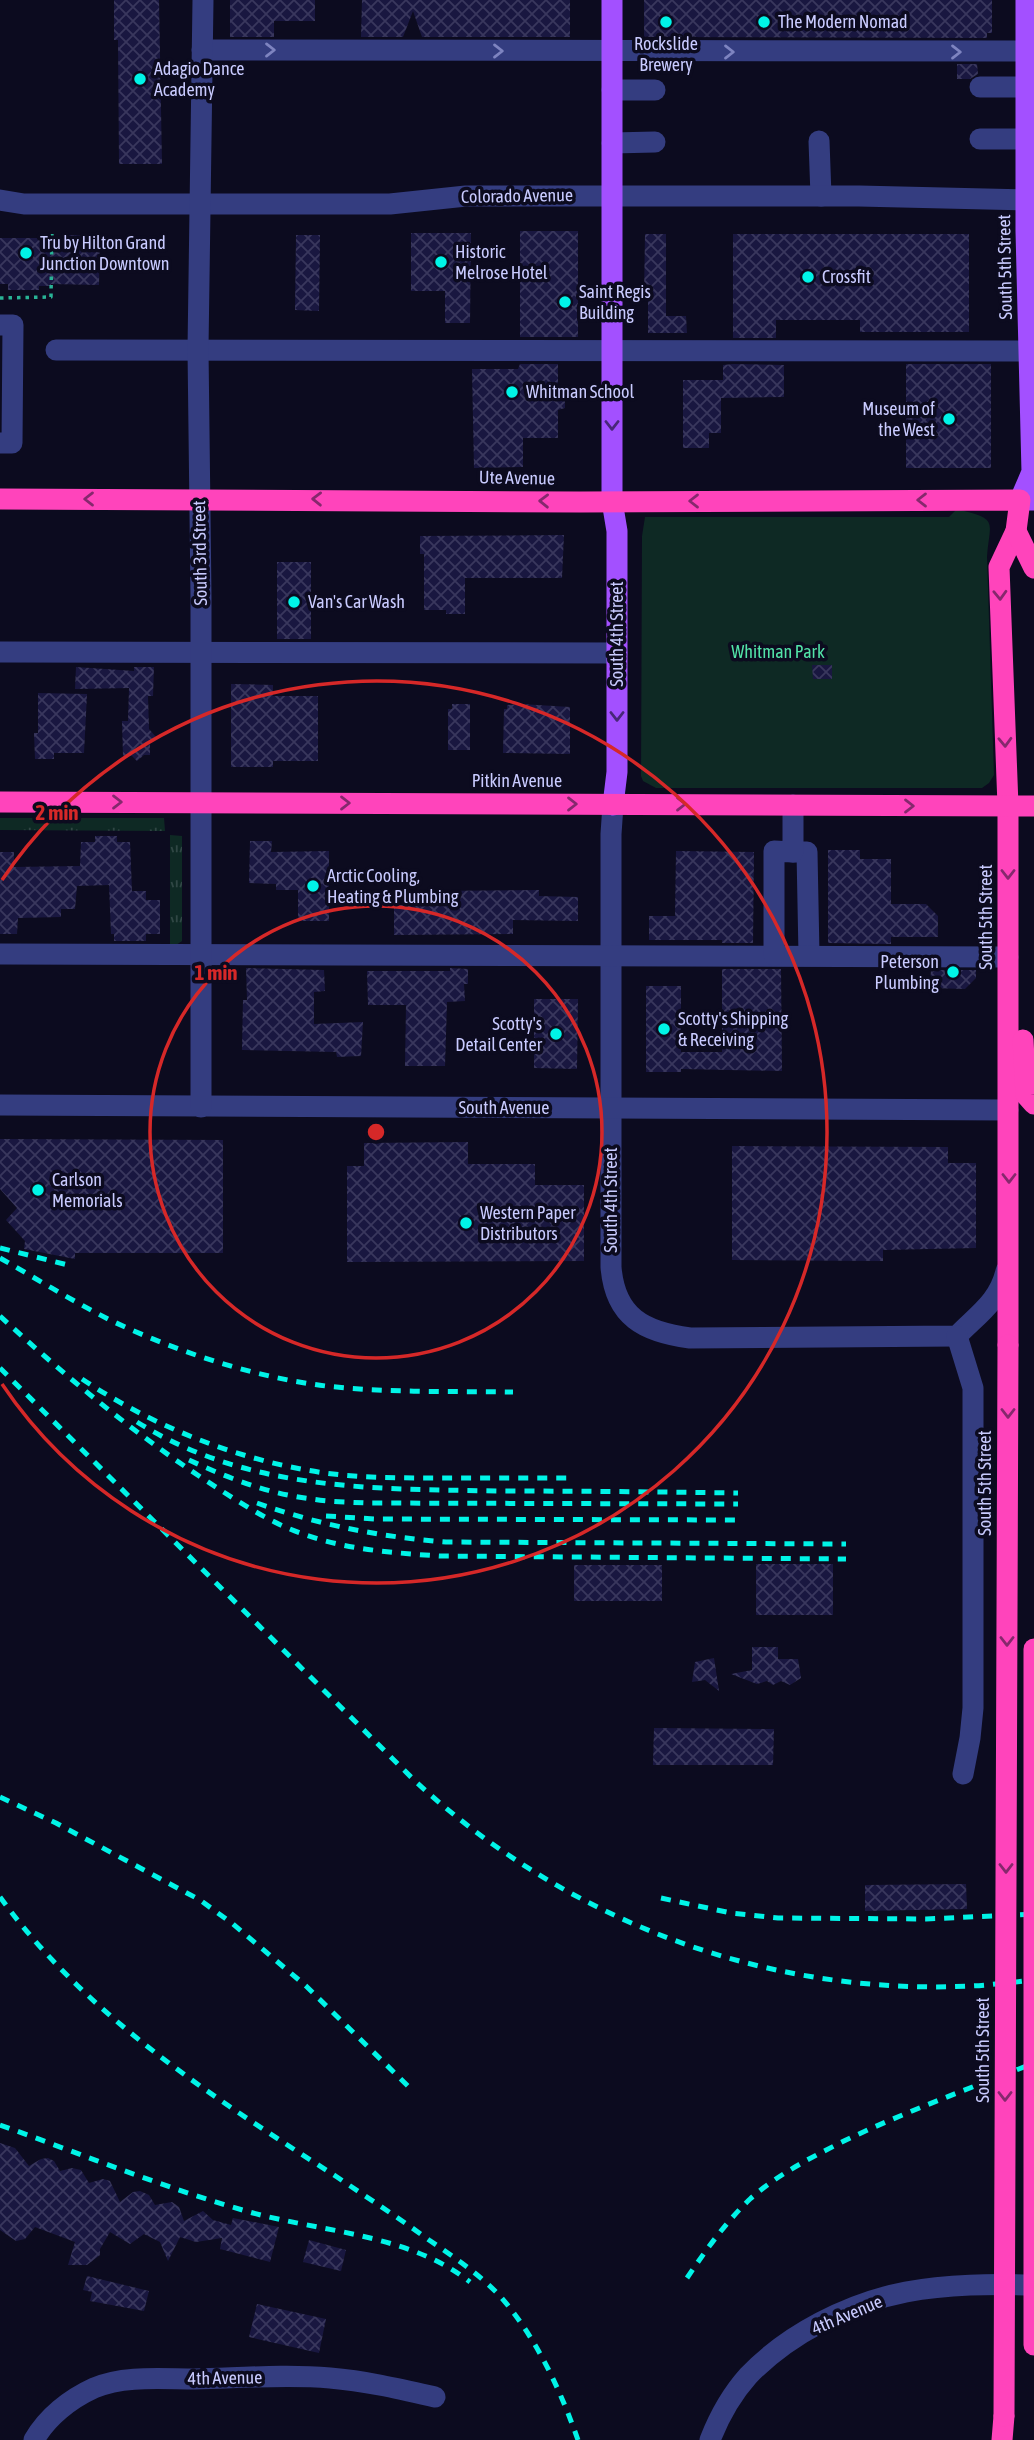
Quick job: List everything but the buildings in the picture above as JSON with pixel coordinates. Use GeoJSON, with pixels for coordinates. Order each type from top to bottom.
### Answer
{"type":"FeatureCollection","features":[{"type":"Feature","properties":{"kind":"highway","name":"Ute Avenue"},"geometry":{"type":"LineString","coordinates":[[0,499],[1027,500]]}},
{"type":"Feature","properties":{"kind":"highway","name":"South 5th Street"},"geometry":{"type":"LineString","coordinates":[[1003,2440],[1009,1110],[1008,806],[999,567],[1027,500]]}},
{"type":"Feature","properties":{"kind":"highway"},"geometry":{"type":"LineString","coordinates":[[1016,531],[1034,568]]}},
{"type":"Feature","properties":{"kind":"highway","name":"Pitkin Avenue"},"geometry":{"type":"LineString","coordinates":[[0,802],[1034,806]]}},
{"type":"Feature","properties":{"kind":"highway"},"geometry":{"type":"LineString","coordinates":[[1008,966],[1022,997],[1026,1095],[1034,1104]]}},
{"type":"Feature","properties":{"kind":"highway"},"geometry":{"type":"LineString","coordinates":[[1034,1649],[1034,2345]]}},
{"type":"Feature","properties":{"kind":"main road","name":"South 4th Street"},"geometry":{"type":"LineString","coordinates":[[612,0],[612,501],[617,531],[617,772],[613,804]]}},
{"type":"Feature","properties":{"kind":"main road","name":"South 5th Street"},"geometry":{"type":"LineString","coordinates":[[1026,0],[1030,51],[1027,139],[1032,351],[1032,471],[1027,500]]}},
{"type":"Feature","properties":{"kind":"street","name":"South 3rd Street"},"geometry":{"type":"LineString","coordinates":[[201,1107],[198,349],[204,0]]}},
{"type":"Feature","properties":{"kind":"street"},"geometry":{"type":"LineString","coordinates":[[202,50],[1030,51]]}},
{"type":"Feature","properties":{"kind":"street"},"geometry":{"type":"LineString","coordinates":[[980,87],[1027,87]]}},
{"type":"Feature","properties":{"kind":"street"},"geometry":{"type":"LineString","coordinates":[[612,90],[655,90]]}},
{"type":"Feature","properties":{"kind":"street"},"geometry":{"type":"LineString","coordinates":[[980,139],[1027,139]]}},
{"type":"Feature","properties":{"kind":"street"},"geometry":{"type":"LineString","coordinates":[[819,141],[821,196]]}},
{"type":"Feature","properties":{"kind":"street"},"geometry":{"type":"LineString","coordinates":[[612,143],[655,142]]}},
{"type":"Feature","properties":{"kind":"street","name":"Colorado Avenue"},"geometry":{"type":"LineString","coordinates":[[0,200],[24,204],[390,204],[466,196],[612,195],[1030,200]]}},
{"type":"Feature","properties":{"kind":"street"},"geometry":{"type":"LineString","coordinates":[[0,326],[13,325],[12,443],[0,443]]}},
{"type":"Feature","properties":{"kind":"street"},"geometry":{"type":"LineString","coordinates":[[56,350],[1032,351]]}},
{"type":"Feature","properties":{"kind":"street"},"geometry":{"type":"LineString","coordinates":[[0,652],[617,653]]}},
{"type":"Feature","properties":{"kind":"street","name":"South 4th Street"},"geometry":{"type":"LineString","coordinates":[[613,804],[611,1267],[616,1295],[623,1308],[636,1321],[650,1329],[690,1338],[957,1336]]}},
{"type":"Feature","properties":{"kind":"street"},"geometry":{"type":"LineString","coordinates":[[793,805],[793,852]]}},
{"type":"Feature","properties":{"kind":"street"},"geometry":{"type":"LineString","coordinates":[[774,955],[774,851],[807,852],[809,956]]}},
{"type":"Feature","properties":{"kind":"street"},"geometry":{"type":"LineString","coordinates":[[0,954],[774,955],[1008,966]]}},
{"type":"Feature","properties":{"kind":"street","name":"South Avenue"},"geometry":{"type":"LineString","coordinates":[[0,1105],[1009,1110]]}},
{"type":"Feature","properties":{"kind":"street"},"geometry":{"type":"LineString","coordinates":[[963,1774],[973,1708],[973,1388],[957,1336],[997,1297],[1004,1282],[1009,1259]]}},
{"type":"Feature","properties":{"kind":"street","name":"4th Avenue"},"geometry":{"type":"LineString","coordinates":[[710,2440],[731,2398],[769,2356],[847,2310],[916,2290],[974,2285],[1034,2285]]}},
{"type":"Feature","properties":{"kind":"street","name":"4th Avenue"},"geometry":{"type":"LineString","coordinates":[[34,2440],[55,2413],[72,2399],[96,2387],[118,2382],[151,2379],[327,2377],[380,2384],[435,2397]]}},
{"type":"Feature","properties":{"kind":"path"},"geometry":{"type":"LineString","coordinates":[[0,298],[51,297],[52,229]]}},
{"type":"Feature","properties":{"kind":"green space","name":"Whitman Park"},"geometry":{"type":"Polygon","coordinates":[[[957,509],[986,519],[990,528],[987,557],[994,775],[989,783],[982,788],[656,788],[643,781],[642,536],[645,517],[949,517],[957,509]]]}},
{"type":"Feature","properties":{"kind":"green space"},"geometry":{"type":"Polygon","coordinates":[[[0,818],[164,818],[165,831],[0,830],[0,818]]]}},
{"type":"Feature","properties":{"kind":"green space"},"geometry":{"type":"Polygon","coordinates":[[[170,835],[182,836],[182,941],[176,945],[170,945],[170,835]]]}},
{"type":"Feature","properties":{"kind":"railway"},"geometry":{"type":"LineString","coordinates":[[0,1248],[68,1265]]}},
{"type":"Feature","properties":{"kind":"railway"},"geometry":{"type":"LineString","coordinates":[[0,1258],[112,1321],[189,1353],[244,1370],[299,1382],[349,1388],[513,1392]]}},
{"type":"Feature","properties":{"kind":"railway"},"geometry":{"type":"LineString","coordinates":[[0,1316],[99,1402],[228,1495],[290,1529],[337,1544],[440,1556],[846,1559]]}},
{"type":"Feature","properties":{"kind":"railway"},"geometry":{"type":"LineString","coordinates":[[0,1368],[414,1780],[473,1829],[536,1873],[602,1909],[672,1939],[744,1962],[818,1978],[894,1986],[971,1986],[1034,1980]]}},
{"type":"Feature","properties":{"kind":"railway"},"geometry":{"type":"LineString","coordinates":[[82,1379],[138,1412],[199,1440],[261,1460],[293,1467],[339,1475],[381,1477],[571,1478]]}},
{"type":"Feature","properties":{"kind":"railway"},"geometry":{"type":"LineString","coordinates":[[137,1422],[180,1445],[224,1462],[315,1482],[408,1489],[738,1493]]}},
{"type":"Feature","properties":{"kind":"railway"},"geometry":{"type":"LineString","coordinates":[[189,1460],[264,1489],[296,1497],[333,1501],[738,1504]]}},
{"type":"Feature","properties":{"kind":"railway"},"geometry":{"type":"LineString","coordinates":[[257,1503],[350,1529],[446,1542],[846,1544]]}},
{"type":"Feature","properties":{"kind":"railway"},"geometry":{"type":"LineString","coordinates":[[326,1516],[375,1519],[737,1520]]}},
{"type":"Feature","properties":{"kind":"railway"},"geometry":{"type":"LineString","coordinates":[[0,1797],[56,1823],[200,1900],[233,1924],[306,1986],[412,2090]]}},
{"type":"Feature","properties":{"kind":"railway"},"geometry":{"type":"LineString","coordinates":[[0,1897],[34,1940],[72,1980],[155,2052],[245,2117],[466,2266],[492,2288],[513,2312],[536,2346],[555,2383],[578,2440]]}},
{"type":"Feature","properties":{"kind":"railway"},"geometry":{"type":"LineString","coordinates":[[661,1898],[731,1913],[778,1918],[926,1919],[1034,1914]]}},
{"type":"Feature","properties":{"kind":"railway"},"geometry":{"type":"LineString","coordinates":[[687,2278],[741,2208],[784,2174],[869,2129],[1034,2063]]}},
{"type":"Feature","properties":{"kind":"railway"},"geometry":{"type":"LineString","coordinates":[[0,2125],[221,2204],[366,2237],[421,2254],[447,2266],[470,2282]]}},
{"type":"Feature","properties":{"kind":"place","name":"Rockslide Brewery"},"geometry":{"type":"Point","coordinates":[666,22]}},
{"type":"Feature","properties":{"kind":"place","name":"The Modern Nomad"},"geometry":{"type":"Point","coordinates":[764,22]}},
{"type":"Feature","properties":{"kind":"place","name":"Adagio Dance Academy"},"geometry":{"type":"Point","coordinates":[140,79]}},
{"type":"Feature","properties":{"kind":"place","name":"Tru by Hilton Grand Junction Downtown"},"geometry":{"type":"Point","coordinates":[26,253]}},
{"type":"Feature","properties":{"kind":"place","name":"Historic Melrose Hotel"},"geometry":{"type":"Point","coordinates":[441,262]}},
{"type":"Feature","properties":{"kind":"place","name":"Crossfit"},"geometry":{"type":"Point","coordinates":[808,277]}},
{"type":"Feature","properties":{"kind":"place","name":"Saint Regis Building"},"geometry":{"type":"Point","coordinates":[565,302]}},
{"type":"Feature","properties":{"kind":"place","name":"Whitman School"},"geometry":{"type":"Point","coordinates":[512,392]}},
{"type":"Feature","properties":{"kind":"place","name":"Museum of the West"},"geometry":{"type":"Point","coordinates":[949,419]}},
{"type":"Feature","properties":{"kind":"place","name":"Van's Car Wash"},"geometry":{"type":"Point","coordinates":[294,602]}},
{"type":"Feature","properties":{"kind":"place","name":"Arctic Cooling, Heating & Plumbing"},"geometry":{"type":"Point","coordinates":[313,886]}},
{"type":"Feature","properties":{"kind":"place","name":"Peterson Plumbing"},"geometry":{"type":"Point","coordinates":[953,972]}},
{"type":"Feature","properties":{"kind":"place","name":"Scotty's Shipping & Receiving"},"geometry":{"type":"Point","coordinates":[664,1029]}},
{"type":"Feature","properties":{"kind":"place","name":"Scotty's Detail Center"},"geometry":{"type":"Point","coordinates":[556,1034]}},
{"type":"Feature","properties":{"kind":"place","name":"Carlson Memorials"},"geometry":{"type":"Point","coordinates":[38,1190]}},
{"type":"Feature","properties":{"kind":"place","name":"Western Paper Distributors"},"geometry":{"type":"Point","coordinates":[466,1223]}}]}
